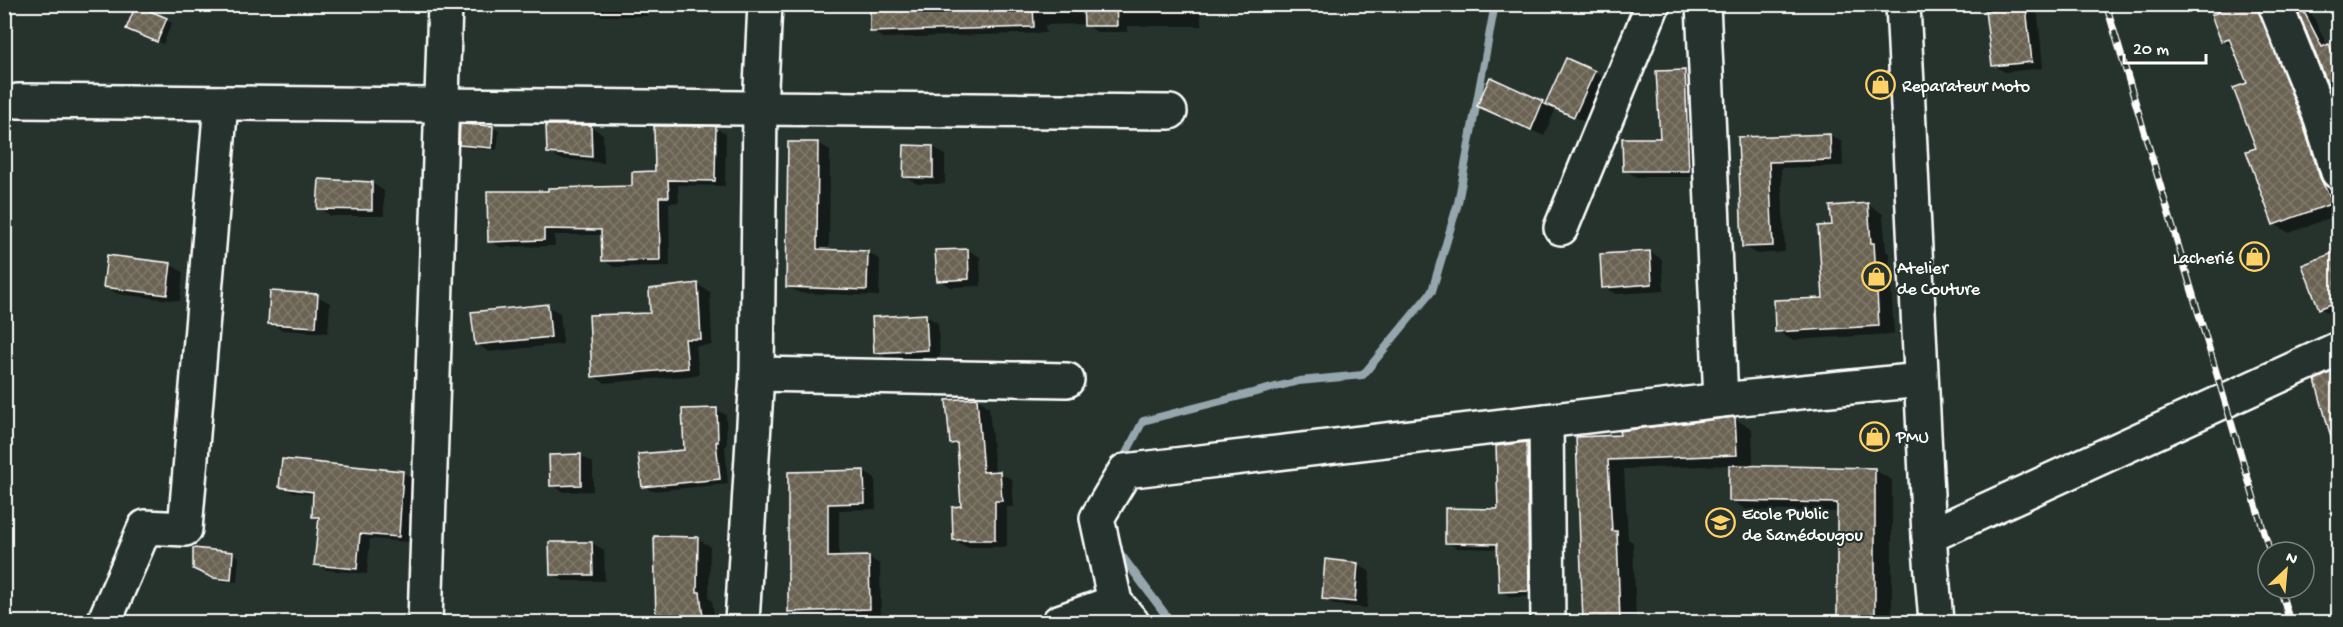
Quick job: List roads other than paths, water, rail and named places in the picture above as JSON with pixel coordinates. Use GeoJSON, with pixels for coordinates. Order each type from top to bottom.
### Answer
{"type":"FeatureCollection","features":[{"type":"Feature","properties":{"kind":"street"},"geometry":{"type":"LineString","coordinates":[[425,622],[445,4]]}},
{"type":"Feature","properties":{"kind":"street"},"geometry":{"type":"LineString","coordinates":[[742,622],[757,374],[760,108],[765,4]]}},
{"type":"Feature","properties":{"kind":"street"},"geometry":{"type":"LineString","coordinates":[[1561,228],[1653,4]]}},
{"type":"Feature","properties":{"kind":"street"},"geometry":{"type":"LineString","coordinates":[[1703,4],[1721,400]]}},
{"type":"Feature","properties":{"kind":"street"},"geometry":{"type":"LineString","coordinates":[[1903,4],[1929,536],[1936,622]]}},
{"type":"Feature","properties":{"kind":"street"},"geometry":{"type":"LineString","coordinates":[[2275,4],[2330,114],[2338,172]]}},
{"type":"Feature","properties":{"kind":"street"},"geometry":{"type":"LineString","coordinates":[[18,101],[1170,112]]}},
{"type":"Feature","properties":{"kind":"street"},"geometry":{"type":"LineString","coordinates":[[104,622],[145,527],[185,529],[221,103]]}},
{"type":"Feature","properties":{"kind":"street"},"geometry":{"type":"LineString","coordinates":[[1929,536],[2338,349]]}},
{"type":"Feature","properties":{"kind":"street"},"geometry":{"type":"LineString","coordinates":[[757,374],[1067,380]]}},
{"type":"Feature","properties":{"kind":"street"},"geometry":{"type":"LineString","coordinates":[[1059,622],[1124,612],[1097,518],[1125,471],[1721,400],[1921,380]]}},
{"type":"Feature","properties":{"kind":"street"},"geometry":{"type":"LineString","coordinates":[[1546,421],[1548,622]]}},
{"type":"Feature","properties":{"kind":"waterway"},"geometry":{"type":"LineString","coordinates":[[1121,463],[1143,421],[1299,381],[1363,375],[1432,291],[1458,203],[1495,4]]}},
{"type":"Feature","properties":{"kind":"waterway"},"geometry":{"type":"LineString","coordinates":[[1116,548],[1171,622]]}},
{"type":"Feature","properties":{"kind":"railway"},"geometry":{"type":"LineString","coordinates":[[2106,4],[2266,540]]}},
{"type":"Feature","properties":{"kind":"railway"},"geometry":{"type":"LineString","coordinates":[[2284,600],[2290,622]]}},
{"type":"Feature","properties":{"kind":"place","name":"Reparateur Moto"},"geometry":{"type":"Point","coordinates":[1881,85]}},
{"type":"Feature","properties":{"kind":"place","name":"Lacherié"},"geometry":{"type":"Point","coordinates":[2255,257]}},
{"type":"Feature","properties":{"kind":"place","name":"Atelier de Couture"},"geometry":{"type":"Point","coordinates":[1876,277]}},
{"type":"Feature","properties":{"kind":"place","name":"PMU"},"geometry":{"type":"Point","coordinates":[1875,436]}},
{"type":"Feature","properties":{"kind":"place","name":"Ecole Public de Samédougou"},"geometry":{"type":"Point","coordinates":[1721,523]}}]}
